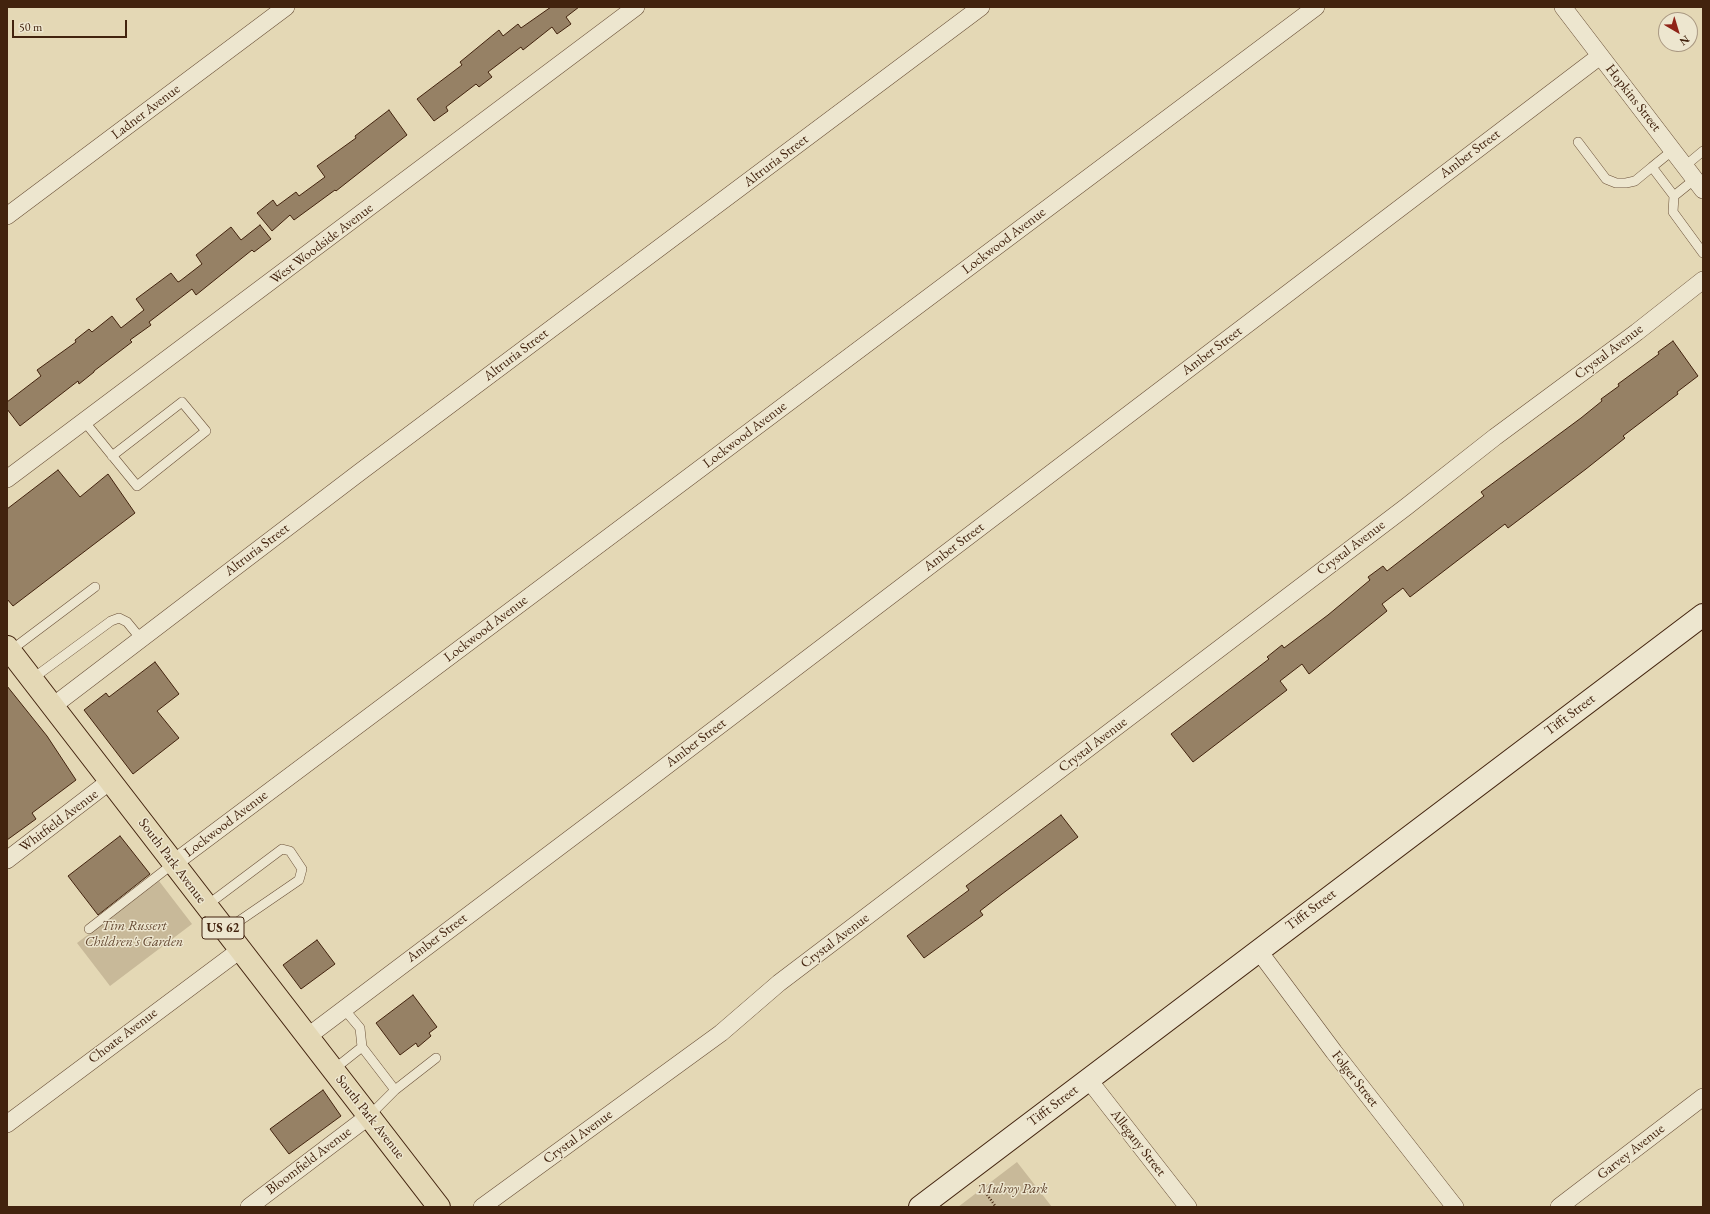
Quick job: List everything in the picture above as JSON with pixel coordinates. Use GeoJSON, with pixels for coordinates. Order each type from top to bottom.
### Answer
{"type":"FeatureCollection","features":[{"type":"Feature","properties":{"kind":"main road","name":"South Park Avenue"},"geometry":{"type":"LineString","coordinates":[[8,649],[440,1207]]}},
{"type":"Feature","properties":{"kind":"street","name":"Ladner Avenue"},"geometry":{"type":"LineString","coordinates":[[7,216],[286,7]]}},
{"type":"Feature","properties":{"kind":"street","name":"West Woodside Avenue"},"geometry":{"type":"LineString","coordinates":[[7,479],[636,7]]}},
{"type":"Feature","properties":{"kind":"street","name":"Altruria Street"},"geometry":{"type":"LineString","coordinates":[[53,706],[360,472],[981,7]]}},
{"type":"Feature","properties":{"kind":"street","name":"Lockwood Avenue"},"geometry":{"type":"LineString","coordinates":[[174,864],[1316,7]]}},
{"type":"Feature","properties":{"kind":"street","name":"Hopkins Street"},"geometry":{"type":"LineString","coordinates":[[1562,7],[1699,185]]}},
{"type":"Feature","properties":{"kind":"street","name":"Amber Street"},"geometry":{"type":"LineString","coordinates":[[307,1037],[657,773],[1600,56]]}},
{"type":"Feature","properties":{"kind":"street","name":"Crystal Avenue"},"geometry":{"type":"LineString","coordinates":[[482,1207],[721,1033],[792,973],[1387,521],[1495,437],[1637,332],[1703,280]]}},
{"type":"Feature","properties":{"kind":"street","name":"Tifft Street"},"geometry":{"type":"LineString","coordinates":[[920,1207],[1703,615]]}},
{"type":"Feature","properties":{"kind":"street","name":"Whitfield Avenue"},"geometry":{"type":"LineString","coordinates":[[7,860],[110,782]]}},
{"type":"Feature","properties":{"kind":"street","name":"Choate Avenue"},"geometry":{"type":"LineString","coordinates":[[7,1124],[240,950]]}},
{"type":"Feature","properties":{"kind":"street","name":"Folger Street"},"geometry":{"type":"LineString","coordinates":[[1258,950],[1334,1052],[1455,1207]]}},
{"type":"Feature","properties":{"kind":"street","name":"Allegany Street"},"geometry":{"type":"LineString","coordinates":[[1088,1079],[1188,1207]]}},
{"type":"Feature","properties":{"kind":"street","name":"Garvey Avenue"},"geometry":{"type":"LineString","coordinates":[[1559,1207],[1703,1096]]}},
{"type":"Feature","properties":{"kind":"street","name":"Bloomfield Avenue"},"geometry":{"type":"LineString","coordinates":[[249,1207],[369,1116]]}},
{"type":"Feature","properties":{"kind":"lane"},"geometry":{"type":"LineString","coordinates":[[1578,142],[1606,179],[1616,183],[1635,181],[1673,150]]}},
{"type":"Feature","properties":{"kind":"lane"},"geometry":{"type":"LineString","coordinates":[[1685,166],[1703,151]]}},
{"type":"Feature","properties":{"kind":"lane"},"geometry":{"type":"LineString","coordinates":[[1652,167],[1674,196],[1673,212],[1703,253]]}},
{"type":"Feature","properties":{"kind":"lane"},"geometry":{"type":"LineString","coordinates":[[1674,196],[1699,185]]}},
{"type":"Feature","properties":{"kind":"lane"},"geometry":{"type":"LineString","coordinates":[[84,421],[112,456],[137,486],[206,431],[182,402],[112,456]]}},
{"type":"Feature","properties":{"kind":"lane"},"geometry":{"type":"LineString","coordinates":[[8,649],[95,587]]}},
{"type":"Feature","properties":{"kind":"lane"},"geometry":{"type":"LineString","coordinates":[[32,679],[111,621],[119,618],[127,622],[140,639]]}},
{"type":"Feature","properties":{"kind":"lane"},"geometry":{"type":"LineString","coordinates":[[206,906],[282,849],[290,851],[302,869],[299,880],[225,930]]}},
{"type":"Feature","properties":{"kind":"lane"},"geometry":{"type":"LineString","coordinates":[[89,929],[174,864]]}},
{"type":"Feature","properties":{"kind":"lane"},"geometry":{"type":"LineString","coordinates":[[344,1009],[360,1028],[362,1047],[395,1090]]}},
{"type":"Feature","properties":{"kind":"lane"},"geometry":{"type":"LineString","coordinates":[[333,1070],[362,1047]]}},
{"type":"Feature","properties":{"kind":"lane"},"geometry":{"type":"LineString","coordinates":[[369,1116],[395,1090],[436,1058]]}},
{"type":"Feature","properties":{"kind":"path"},"geometry":{"type":"LineString","coordinates":[[978,1182],[996,1207]]}},
{"type":"Feature","properties":{"kind":"green space","name":"Tim Russert Children's Garden"},"geometry":{"type":"Polygon","coordinates":[[[159,881],[192,924],[110,986],[77,943],[159,881]]]}},
{"type":"Feature","properties":{"kind":"green space","name":"Mulroy Park"},"geometry":{"type":"Polygon","coordinates":[[[1017,1162],[1052,1207],[958,1207],[1017,1162]]]}},
{"type":"Feature","properties":{"kind":"building"},"geometry":{"type":"Polygon","coordinates":[[[551,7],[579,7],[566,17],[571,24],[557,34],[552,27],[523,50],[521,47],[488,72],[492,77],[479,87],[476,84],[446,107],[448,111],[434,121],[417,99],[462,65],[460,62],[499,30],[503,36],[518,24],[521,28],[551,7]]]}},
{"type":"Feature","properties":{"kind":"building"},"geometry":{"type":"Polygon","coordinates":[[[389,110],[407,135],[336,191],[335,190],[294,220],[290,215],[272,231],[257,213],[273,200],[277,206],[296,192],[299,196],[325,177],[317,166],[356,138],[355,136],[389,110]]]}},
{"type":"Feature","properties":{"kind":"building"},"geometry":{"type":"Polygon","coordinates":[[[260,225],[271,239],[254,252],[252,250],[196,295],[192,289],[149,322],[151,325],[130,340],[132,342],[79,384],[78,381],[20,426],[7,409],[7,402],[41,376],[37,370],[76,342],[75,340],[89,329],[92,332],[112,316],[121,328],[144,310],[136,299],[171,273],[178,282],[180,281],[202,264],[196,255],[231,227],[241,240],[260,225]]]}},
{"type":"Feature","properties":{"kind":"building"},"geometry":{"type":"Polygon","coordinates":[[[1673,341],[1698,376],[1677,392],[1678,394],[1623,436],[1625,438],[1586,469],[1508,528],[1505,524],[1410,597],[1403,588],[1382,604],[1387,611],[1309,674],[1302,664],[1280,681],[1287,690],[1193,762],[1171,734],[1269,659],[1267,657],[1282,645],[1284,648],[1328,615],[1370,580],[1368,577],[1383,566],[1387,571],[1484,496],[1481,492],[1581,418],[1602,401],[1601,399],[1619,386],[1618,384],[1659,354],[1658,352],[1673,341]]]}},
{"type":"Feature","properties":{"kind":"building"},"geometry":{"type":"Polygon","coordinates":[[[58,470],[80,497],[108,474],[135,513],[13,606],[7,599],[7,509],[58,470]]]}},
{"type":"Feature","properties":{"kind":"building"},"geometry":{"type":"Polygon","coordinates":[[[155,662],[179,694],[157,711],[179,738],[133,774],[84,710],[106,693],[109,697],[155,662]]]}},
{"type":"Feature","properties":{"kind":"building"},"geometry":{"type":"Polygon","coordinates":[[[7,686],[47,736],[76,780],[32,813],[36,819],[7,840],[7,686]]]}},
{"type":"Feature","properties":{"kind":"building"},"geometry":{"type":"Polygon","coordinates":[[[1061,815],[1078,837],[980,911],[983,915],[924,958],[907,936],[969,890],[966,886],[1061,815]]]}},
{"type":"Feature","properties":{"kind":"building"},"geometry":{"type":"Polygon","coordinates":[[[120,836],[150,874],[98,915],[68,876],[120,836]]]}},
{"type":"Feature","properties":{"kind":"building"},"geometry":{"type":"Polygon","coordinates":[[[317,940],[335,964],[301,989],[283,965],[317,940]]]}},
{"type":"Feature","properties":{"kind":"building"},"geometry":{"type":"Polygon","coordinates":[[[413,995],[437,1027],[429,1033],[431,1036],[418,1047],[416,1043],[400,1055],[376,1023],[413,995]]]}},
{"type":"Feature","properties":{"kind":"building"},"geometry":{"type":"Polygon","coordinates":[[[323,1090],[341,1116],[289,1154],[270,1129],[323,1090]]]}}]}
